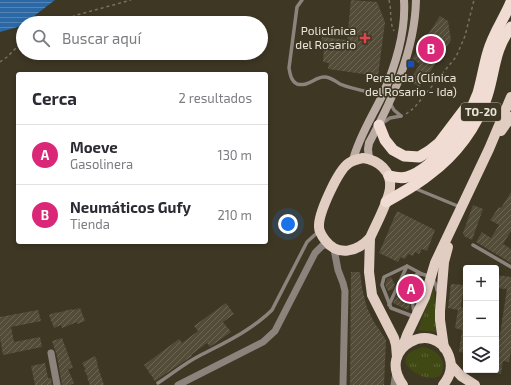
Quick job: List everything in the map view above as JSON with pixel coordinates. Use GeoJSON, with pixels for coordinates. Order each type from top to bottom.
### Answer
{"type":"FeatureCollection","features":[{"type":"Feature","properties":{"kind":"highway","name":"TO-20"},"geometry":{"type":"LineString","coordinates":[[389,176],[398,178],[408,177],[419,171],[436,158],[464,123],[472,108],[488,52],[511,2]]}},
{"type":"Feature","properties":{"kind":"highway","name":"TO-20"},"geometry":{"type":"LineString","coordinates":[[386,202],[431,174],[463,142],[481,112],[488,94],[498,50],[511,27]]}},
{"type":"Feature","properties":{"kind":"highway"},"geometry":{"type":"LineString","coordinates":[[379,125],[385,140],[393,150],[404,156],[419,157],[439,143],[462,113],[481,80]]}},
{"type":"Feature","properties":{"kind":"main road"},"geometry":{"type":"LineString","coordinates":[[353,160],[361,137],[382,95],[398,52],[403,23],[404,0]]}},
{"type":"Feature","properties":{"kind":"main road"},"geometry":{"type":"LineString","coordinates":[[369,159],[369,143],[390,103],[403,66],[410,41],[416,0]]}},
{"type":"Feature","properties":{"kind":"main road"},"geometry":{"type":"LineString","coordinates":[[403,385],[396,372],[395,364],[403,346],[411,337],[416,318],[425,297],[427,276],[453,227],[511,97]]}},
{"type":"Feature","properties":{"kind":"main road"},"geometry":{"type":"LineString","coordinates":[[488,150],[511,117]]}},
{"type":"Feature","properties":{"kind":"main road"},"geometry":{"type":"LineString","coordinates":[[363,158],[374,161],[383,167],[389,176],[390,187],[386,202],[370,238],[356,248],[346,251],[339,251],[331,247],[320,231],[319,226],[321,214],[336,179],[342,169],[353,160],[363,158]]}},
{"type":"Feature","properties":{"kind":"main road"},"geometry":{"type":"LineString","coordinates":[[444,348],[440,310],[444,262],[453,227]]}},
{"type":"Feature","properties":{"kind":"main road"},"geometry":{"type":"LineString","coordinates":[[370,238],[369,265],[372,295],[396,345],[397,357]]}},
{"type":"Feature","properties":{"kind":"main road"},"geometry":{"type":"LineString","coordinates":[[356,248],[364,255],[369,265]]}},
{"type":"Feature","properties":{"kind":"main road"},"geometry":{"type":"LineString","coordinates":[[385,321],[395,330],[411,337],[428,338],[434,340],[448,353],[451,364],[461,376],[475,385]]}},
{"type":"Feature","properties":{"kind":"main road"},"geometry":{"type":"LineString","coordinates":[[443,385],[448,378],[451,364]]}},
{"type":"Feature","properties":{"kind":"street"},"geometry":{"type":"LineString","coordinates":[[178,385],[263,342],[275,331],[315,253],[322,246],[331,247],[345,291],[343,385]]}},
{"type":"Feature","properties":{"kind":"street"},"geometry":{"type":"LineString","coordinates":[[51,353],[57,385]]}},
{"type":"Feature","properties":{"kind":"street"},"geometry":{"type":"LineString","coordinates":[[394,385],[396,372]]}},
{"type":"Feature","properties":{"kind":"street"},"geometry":{"type":"LineString","coordinates":[[55,377],[63,375]]}},
{"type":"Feature","properties":{"kind":"lane"},"geometry":{"type":"LineString","coordinates":[[302,0],[297,7],[289,68],[290,77],[294,82],[298,84],[307,84],[324,77],[331,78],[342,85],[382,95]]}},
{"type":"Feature","properties":{"kind":"lane"},"geometry":{"type":"LineString","coordinates":[[390,103],[394,110],[401,116]]}},
{"type":"Feature","properties":{"kind":"lane"},"geometry":{"type":"LineString","coordinates":[[379,125],[390,118],[401,116]]}},
{"type":"Feature","properties":{"kind":"lane"},"geometry":{"type":"LineString","coordinates":[[411,187],[461,208]]}},
{"type":"Feature","properties":{"kind":"lane"},"geometry":{"type":"LineString","coordinates":[[158,383],[198,356],[214,348],[268,314],[275,307],[307,242],[320,231]]}},
{"type":"Feature","properties":{"kind":"lane"},"geometry":{"type":"LineString","coordinates":[[473,245],[511,267]]}},
{"type":"Feature","properties":{"kind":"lane"},"geometry":{"type":"LineString","coordinates":[[408,266],[427,276],[436,283],[440,310]]}},
{"type":"Feature","properties":{"kind":"lane"},"geometry":{"type":"LineString","coordinates":[[389,305],[408,266]]}},
{"type":"Feature","properties":{"kind":"lane"},"geometry":{"type":"LineString","coordinates":[[408,266],[384,277],[382,285],[391,308],[416,318]]}},
{"type":"Feature","properties":{"kind":"lane"},"geometry":{"type":"LineString","coordinates":[[416,318],[413,310],[412,297],[415,277],[418,274],[427,276]]}},
{"type":"Feature","properties":{"kind":"path"},"geometry":{"type":"LineString","coordinates":[[74,16],[131,0]]}},
{"type":"Feature","properties":{"kind":"path"},"geometry":{"type":"LineString","coordinates":[[389,0],[391,25],[394,33],[396,26]]}},
{"type":"Feature","properties":{"kind":"path"},"geometry":{"type":"LineString","coordinates":[[401,116],[405,115],[414,108],[456,57],[465,36],[474,0]]}},
{"type":"Feature","properties":{"kind":"path"},"geometry":{"type":"LineString","coordinates":[[0,62],[16,47]]}},
{"type":"Feature","properties":{"kind":"green space"},"geometry":{"type":"Polygon","coordinates":[[[434,286],[436,332],[418,330],[434,286]]]}},
{"type":"Feature","properties":{"kind":"green space"},"geometry":{"type":"Polygon","coordinates":[[[423,347],[433,350],[440,357],[443,366],[440,376],[432,378],[424,377],[410,369],[406,363],[406,357],[412,351],[423,347]]]}},
{"type":"Feature","properties":{"kind":"water"},"geometry":{"type":"Polygon","coordinates":[[[0,0],[55,0],[34,16],[16,16],[16,27],[0,32],[0,0]]]}},
{"type":"Feature","properties":{"kind":"building","name":"Policlínica del Rosario"},"geometry":{"type":"Polygon","coordinates":[[[351,0],[377,2],[385,22],[378,76],[328,69],[329,63],[323,62],[324,48],[321,47],[322,37],[347,40],[351,0]]]}},
{"type":"Feature","properties":{"kind":"building"},"geometry":{"type":"Polygon","coordinates":[[[440,16],[448,21],[451,40],[420,87],[409,81],[420,64],[412,59],[440,16]]]}},
{"type":"Feature","properties":{"kind":"building"},"geometry":{"type":"Polygon","coordinates":[[[511,192],[511,231],[503,244],[511,249],[511,263],[476,242],[482,232],[491,238],[499,225],[490,220],[499,207],[501,208],[511,192]]]}},
{"type":"Feature","properties":{"kind":"building"},"geometry":{"type":"Polygon","coordinates":[[[473,205],[483,209],[472,240],[464,236],[463,233],[473,205]]]}},
{"type":"Feature","properties":{"kind":"building"},"geometry":{"type":"Polygon","coordinates":[[[397,211],[435,230],[427,251],[422,249],[419,254],[415,252],[413,256],[408,254],[405,259],[401,257],[398,262],[379,253],[397,211]]]}},
{"type":"Feature","properties":{"kind":"building"},"geometry":{"type":"Polygon","coordinates":[[[351,272],[360,272],[367,308],[386,340],[384,385],[350,385],[351,272]]]}},
{"type":"Feature","properties":{"kind":"building"},"geometry":{"type":"Polygon","coordinates":[[[407,273],[413,275],[409,287],[410,307],[408,310],[393,303],[407,273]]]}},
{"type":"Feature","properties":{"kind":"building"},"geometry":{"type":"Polygon","coordinates":[[[499,275],[511,277],[511,350],[509,362],[503,361],[501,374],[496,373],[499,373],[499,341],[507,289],[499,288],[499,275]]]}},
{"type":"Feature","properties":{"kind":"building"},"geometry":{"type":"Polygon","coordinates":[[[391,277],[395,285],[393,289],[388,291],[385,285],[387,279],[391,277]]]}},
{"type":"Feature","properties":{"kind":"building"},"geometry":{"type":"Polygon","coordinates":[[[419,278],[423,280],[416,301],[416,288],[419,278]]]}},
{"type":"Feature","properties":{"kind":"building"},"geometry":{"type":"Polygon","coordinates":[[[451,284],[463,285],[461,307],[463,307],[463,353],[459,352],[462,330],[455,328],[458,310],[448,308],[451,284]]]}},
{"type":"Feature","properties":{"kind":"building"},"geometry":{"type":"Polygon","coordinates":[[[226,303],[234,314],[223,322],[231,332],[210,347],[207,343],[191,355],[192,356],[155,381],[144,365],[179,339],[182,343],[198,331],[194,326],[226,303]]]}},
{"type":"Feature","properties":{"kind":"building"},"geometry":{"type":"Polygon","coordinates":[[[80,308],[85,321],[77,324],[77,322],[62,328],[61,325],[54,328],[49,315],[80,308]]]}},
{"type":"Feature","properties":{"kind":"building"},"geometry":{"type":"Polygon","coordinates":[[[38,310],[41,321],[11,327],[14,342],[40,337],[42,347],[3,355],[0,338],[0,317],[38,310]]]}},
{"type":"Feature","properties":{"kind":"building"},"geometry":{"type":"Polygon","coordinates":[[[62,338],[73,368],[68,369],[74,383],[70,385],[62,385],[57,356],[52,341],[62,338]]]}},
{"type":"Feature","properties":{"kind":"building"},"geometry":{"type":"Polygon","coordinates":[[[95,356],[104,385],[90,385],[84,370],[86,370],[82,363],[95,356]]]}},
{"type":"Feature","properties":{"kind":"building"},"geometry":{"type":"Polygon","coordinates":[[[45,363],[48,378],[51,378],[52,385],[35,385],[31,366],[45,363]]]}},
{"type":"Feature","properties":{"kind":"place","name":"Policlínica del Rosario"},"geometry":{"type":"Point","coordinates":[365,38]}},
{"type":"Feature","properties":{"kind":"place","name":"Neumáticos Gufy"},"geometry":{"type":"Point","coordinates":[431,49]}},
{"type":"Feature","properties":{"kind":"place","name":"Peraleda (Clínica del Rosario - Ida)"},"geometry":{"type":"Point","coordinates":[411,64]}},
{"type":"Feature","properties":{"kind":"place","name":"Moeve"},"geometry":{"type":"Point","coordinates":[411,289]}}]}
